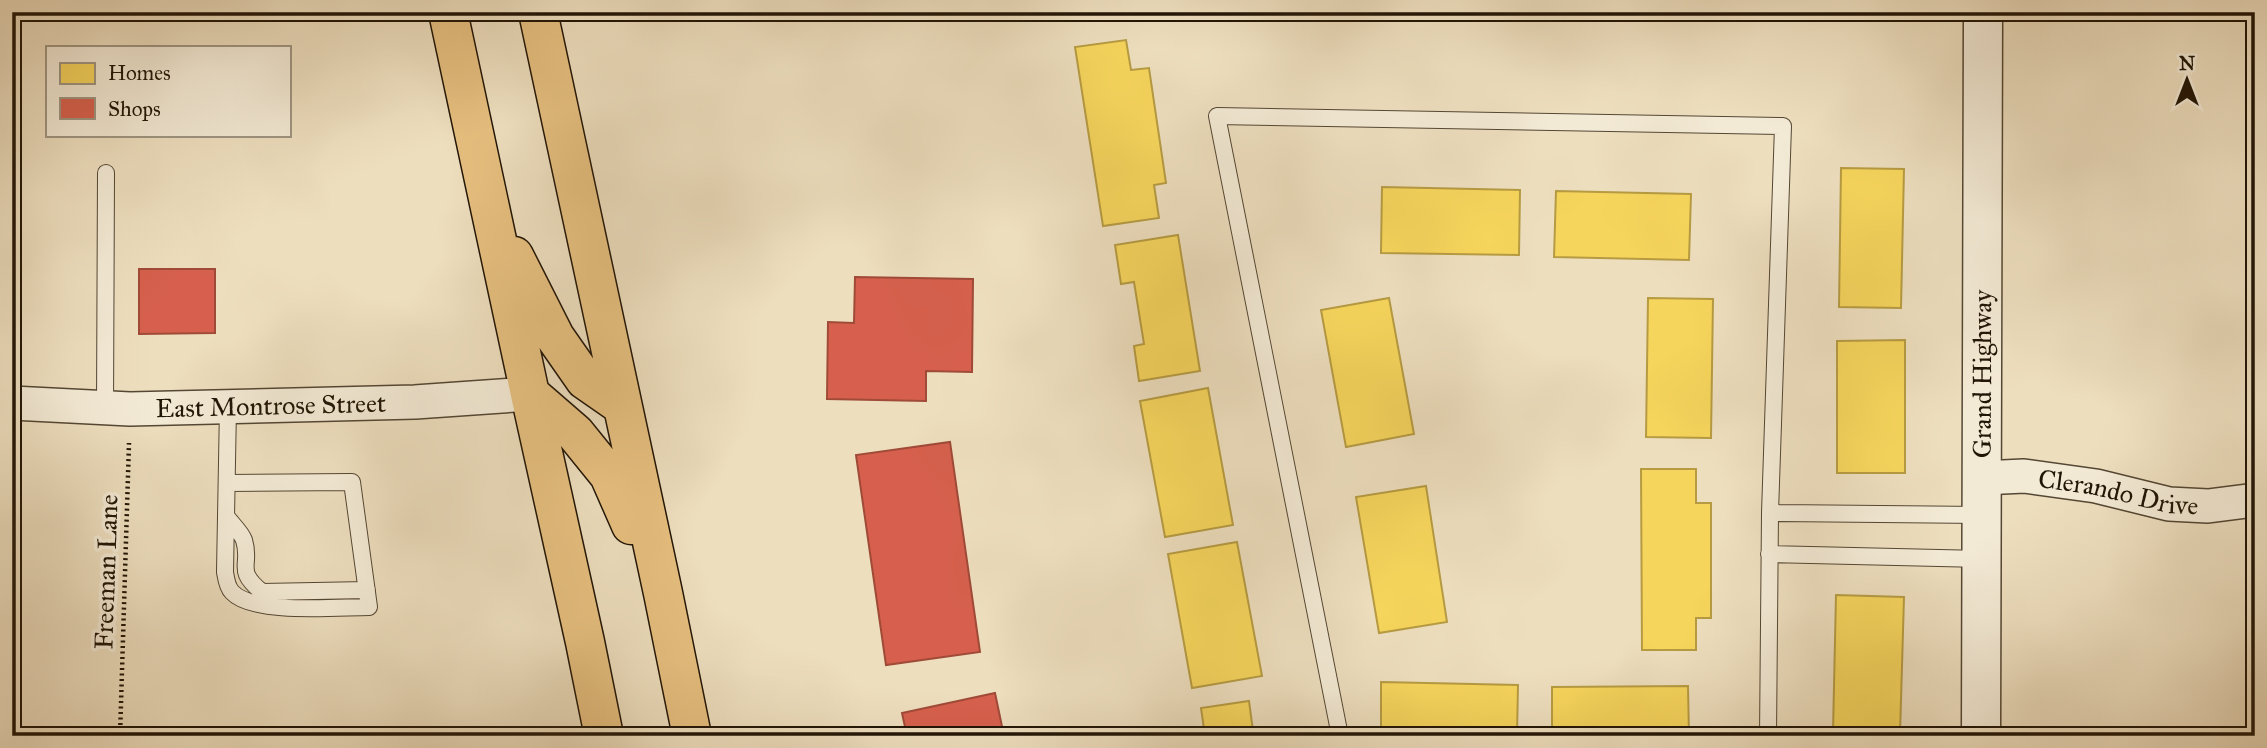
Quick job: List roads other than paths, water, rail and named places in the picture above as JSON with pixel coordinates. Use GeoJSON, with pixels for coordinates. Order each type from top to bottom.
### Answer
{"type":"FeatureCollection","features":[{"type":"Feature","properties":{"kind":"highway"},"geometry":{"type":"LineString","coordinates":[[449,12],[604,736]]}},
{"type":"Feature","properties":{"kind":"highway"},"geometry":{"type":"LineString","coordinates":[[538,12],[692,736]]}},
{"type":"Feature","properties":{"kind":"highway"},"geometry":{"type":"LineString","coordinates":[[490,207],[555,337],[585,380],[621,405]]}},
{"type":"Feature","properties":{"kind":"highway"},"geometry":{"type":"LineString","coordinates":[[530,394],[575,433],[609,475],[663,593]]}},
{"type":"Feature","properties":{"kind":"street","name":"Grand Highway"},"geometry":{"type":"LineString","coordinates":[[1982,736],[1983,12]]}},
{"type":"Feature","properties":{"kind":"street","name":"East Montrose Street"},"geometry":{"type":"LineString","coordinates":[[12,403],[118,409],[415,402],[530,394]]}},
{"type":"Feature","properties":{"kind":"street","name":"Clerando Drive"},"geometry":{"type":"LineString","coordinates":[[1982,478],[2024,476],[2096,486],[2169,504],[2208,506],[2255,500]]}},
{"type":"Feature","properties":{"kind":"lane"},"geometry":{"type":"LineString","coordinates":[[1340,736],[1217,117],[1783,126],[1770,513],[1768,736]]}},
{"type":"Feature","properties":{"kind":"lane"},"geometry":{"type":"LineString","coordinates":[[106,173],[118,409]]}},
{"type":"Feature","properties":{"kind":"lane"},"geometry":{"type":"LineString","coordinates":[[227,483],[352,482],[369,607],[264,607],[241,599],[229,590],[225,572],[226,516],[229,407]]}},
{"type":"Feature","properties":{"kind":"lane"},"geometry":{"type":"LineString","coordinates":[[1770,513],[1982,515]]}},
{"type":"Feature","properties":{"kind":"lane"},"geometry":{"type":"LineString","coordinates":[[1769,554],[1982,559]]}}]}
